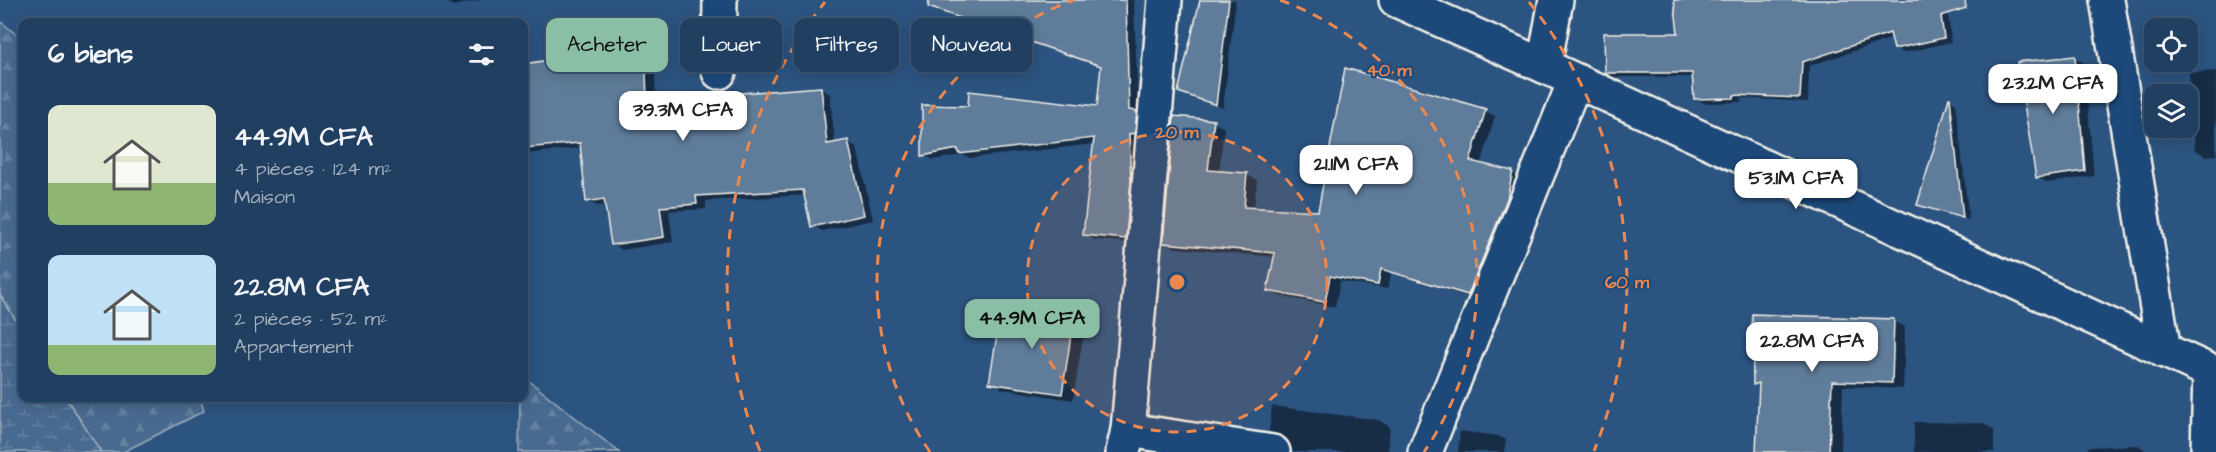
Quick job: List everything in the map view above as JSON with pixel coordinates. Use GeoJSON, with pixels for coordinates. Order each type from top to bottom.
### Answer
{"type":"FeatureCollection","features":[{"type":"Feature","properties":{"kind":"street"},"geometry":{"type":"LineString","coordinates":[[720,0],[720,18]]}},
{"type":"Feature","properties":{"kind":"street"},"geometry":{"type":"LineString","coordinates":[[1165,0],[1126,441],[1273,452]]}},
{"type":"Feature","properties":{"kind":"street"},"geometry":{"type":"LineString","coordinates":[[1396,0],[2213,373],[2208,452]]}},
{"type":"Feature","properties":{"kind":"street"},"geometry":{"type":"LineString","coordinates":[[1544,66],[1556,0]]}},
{"type":"Feature","properties":{"kind":"street"},"geometry":{"type":"LineString","coordinates":[[2108,0],[2164,351]]}},
{"type":"Feature","properties":{"kind":"street"},"geometry":{"type":"LineString","coordinates":[[1425,452],[1575,81]]}},
{"type":"Feature","properties":{"kind":"green space"},"geometry":{"type":"Polygon","coordinates":[[[0,21],[18,36],[18,324],[0,295],[0,21]]]}},
{"type":"Feature","properties":{"kind":"green space"},"geometry":{"type":"Polygon","coordinates":[[[0,295],[18,324],[18,402],[69,402],[101,452],[0,452],[0,295]]]}},
{"type":"Feature","properties":{"kind":"green space"},"geometry":{"type":"Polygon","coordinates":[[[528,380],[619,452],[519,452],[520,402],[528,402],[528,380]]]}},
{"type":"Feature","properties":{"kind":"green space"},"geometry":{"type":"Polygon","coordinates":[[[69,402],[201,402],[204,411],[123,452],[101,452],[69,402]]]}},
{"type":"Feature","properties":{"kind":"building"},"geometry":{"type":"Polygon","coordinates":[[[929,0],[1126,0],[1129,110],[1137,111],[1135,133],[1129,134],[1131,182],[1126,239],[1083,235],[1094,138],[959,154],[958,149],[922,156],[922,105],[968,106],[969,91],[1097,106],[1101,66],[1032,42],[1032,18],[960,18],[928,7],[929,0]]]}},
{"type":"Feature","properties":{"kind":"building"},"geometry":{"type":"Polygon","coordinates":[[[1200,0],[1229,0],[1216,105],[1178,92],[1200,0]]]}},
{"type":"Feature","properties":{"kind":"building"},"geometry":{"type":"Polygon","coordinates":[[[1674,0],[1965,0],[1966,8],[1941,16],[1944,38],[1894,49],[1890,33],[1802,62],[1800,98],[1734,95],[1734,98],[1694,99],[1692,73],[1605,73],[1604,33],[1678,33],[1674,0]]]}},
{"type":"Feature","properties":{"kind":"building"},"geometry":{"type":"Polygon","coordinates":[[[2075,56],[2085,171],[2036,178],[2017,62],[2075,56]]]}},
{"type":"Feature","properties":{"kind":"building"},"geometry":{"type":"Polygon","coordinates":[[[546,61],[546,72],[646,72],[647,100],[821,87],[827,144],[848,140],[864,215],[811,227],[803,190],[696,196],[697,204],[660,207],[664,237],[611,245],[604,199],[586,202],[580,143],[528,148],[528,63],[546,61]]]}},
{"type":"Feature","properties":{"kind":"building"},"geometry":{"type":"Polygon","coordinates":[[[1345,68],[1486,109],[1470,161],[1513,171],[1507,199],[1468,295],[1381,269],[1378,285],[1330,276],[1325,302],[1267,291],[1275,253],[1163,243],[1174,116],[1214,120],[1208,170],[1247,173],[1244,207],[1318,211],[1345,68]]]}},
{"type":"Feature","properties":{"kind":"building"},"geometry":{"type":"Polygon","coordinates":[[[1950,98],[1963,218],[1917,205],[1950,98]]]}},
{"type":"Feature","properties":{"kind":"building"},"geometry":{"type":"Polygon","coordinates":[[[1002,305],[1074,316],[1062,394],[989,383],[1002,305]]]}},
{"type":"Feature","properties":{"kind":"building"},"geometry":{"type":"Polygon","coordinates":[[[1752,314],[1894,319],[1892,383],[1832,381],[1829,452],[1756,452],[1759,383],[1753,385],[1752,314]]]}}]}
